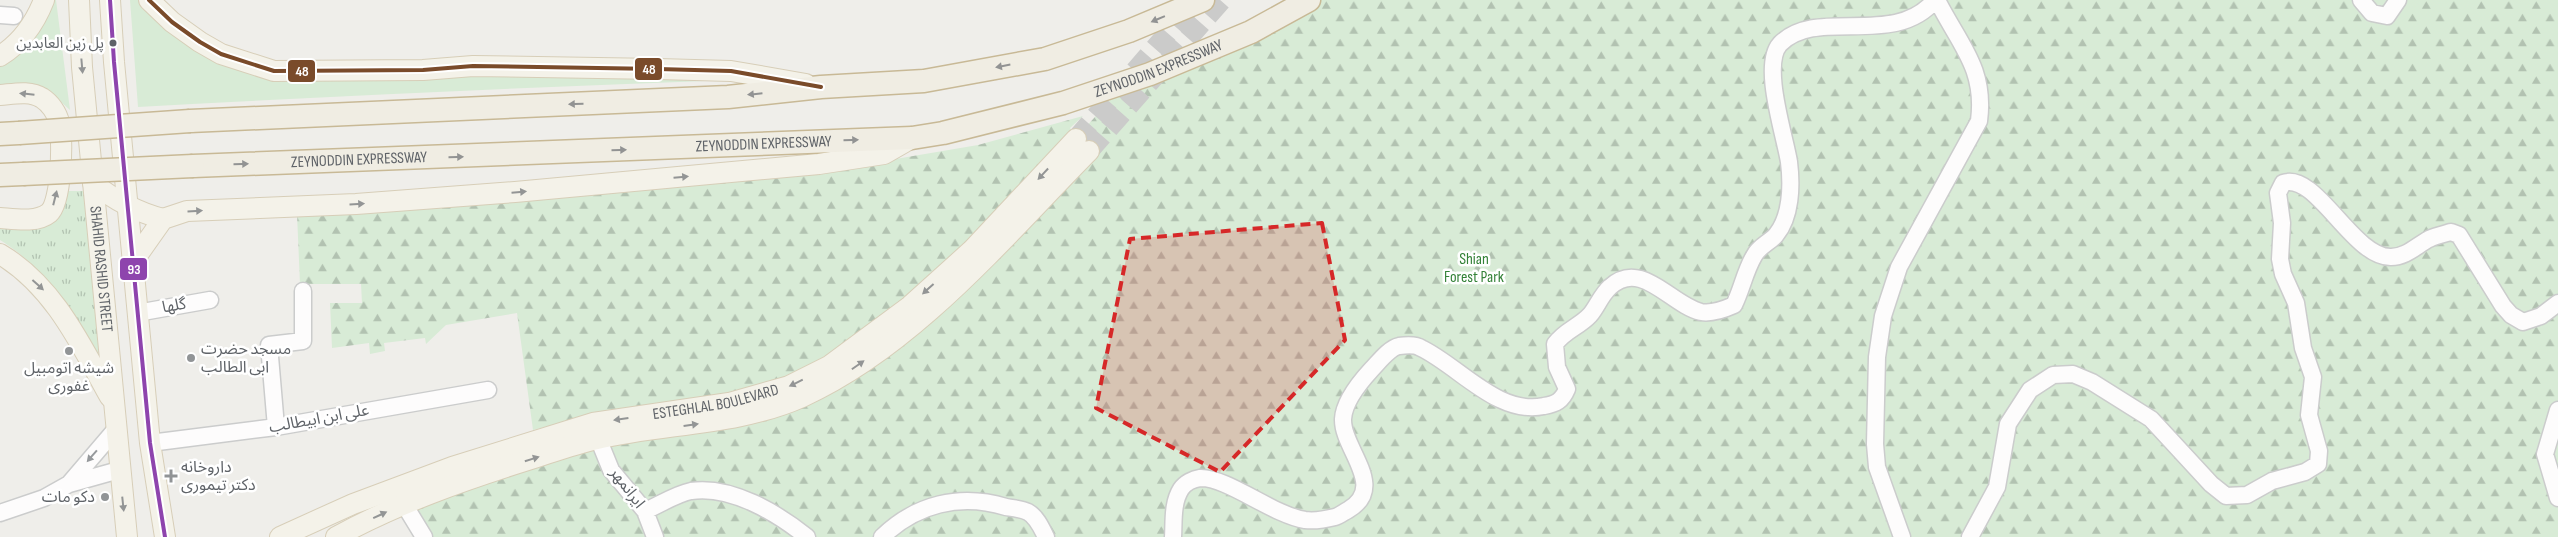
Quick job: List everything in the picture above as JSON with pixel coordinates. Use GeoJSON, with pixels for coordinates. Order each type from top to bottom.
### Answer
{"type":"FeatureCollection","features":[{"type":"Feature","properties":{"kind":"highway"},"geometry":{"type":"LineString","coordinates":[[10,133],[190,121],[728,97],[821,87],[924,81],[1045,58],[1129,31],[1203,0]]}},
{"type":"Feature","properties":{"kind":"highway","name":"ZEYNODDIN EXPRESSWAY"},"geometry":{"type":"LineString","coordinates":[[0,175],[912,138],[943,133],[1063,102],[1150,74],[1251,32],[1308,0]]}},
{"type":"Feature","properties":{"kind":"main road"},"geometry":{"type":"LineString","coordinates":[[0,56],[25,35],[38,15],[44,0]]}},
{"type":"Feature","properties":{"kind":"main road","name":"SHAHID RASHID STREET"},"geometry":{"type":"LineString","coordinates":[[79,0],[82,67],[127,537]]}},
{"type":"Feature","properties":{"kind":"main road","name":"SHAHID RASHID STREET"},"geometry":{"type":"LineString","coordinates":[[110,0],[150,443],[164,528]]}},
{"type":"Feature","properties":{"kind":"main road"},"geometry":{"type":"LineString","coordinates":[[149,0],[172,22],[221,54],[274,71],[295,73],[424,70],[473,66],[731,71],[821,87]]}},
{"type":"Feature","properties":{"kind":"main road"},"geometry":{"type":"LineString","coordinates":[[0,94],[25,93],[40,96],[50,104],[59,122],[61,156],[56,203],[50,212],[39,218],[0,218]]}},
{"type":"Feature","properties":{"kind":"main road"},"geometry":{"type":"LineString","coordinates":[[134,260],[163,219],[188,211],[356,204],[505,193],[819,164],[884,154],[912,138]]}},
{"type":"Feature","properties":{"kind":"main road","name":"ESTEGHLAL BOULEVARD"},"geometry":{"type":"LineString","coordinates":[[280,537],[353,504],[452,467],[593,423],[729,403],[758,397],[797,382],[829,366],[910,306],[972,250],[1083,144],[933,307],[889,343],[842,376],[802,397],[771,408],[733,418],[598,438],[459,482],[404,504],[336,537]]}},
{"type":"Feature","properties":{"kind":"main road"},"geometry":{"type":"LineString","coordinates":[[93,182],[110,197],[163,219]]}},
{"type":"Feature","properties":{"kind":"main road"},"geometry":{"type":"LineString","coordinates":[[0,254],[11,261],[45,291],[56,306],[113,403]]}},
{"type":"Feature","properties":{"kind":"main road"},"geometry":{"type":"LineString","coordinates":[[164,528],[174,537]]}},
{"type":"Feature","properties":{"kind":"street"},"geometry":{"type":"LineString","coordinates":[[1174,537],[1174,507],[1181,489],[1191,481],[1201,478],[1218,482],[1269,507],[1306,520],[1336,517],[1356,505],[1364,494],[1363,471],[1347,439],[1344,419],[1348,404],[1364,378],[1396,347],[1407,345],[1420,347],[1472,383],[1505,401],[1518,406],[1542,407],[1556,404],[1563,398],[1566,389],[1558,366],[1555,344],[1563,333],[1590,316],[1610,286],[1624,278],[1642,278],[1658,286],[1681,305],[1703,312],[1720,310],[1734,305],[1743,288],[1754,256],[1784,224],[1788,208],[1789,163],[1777,108],[1772,61],[1775,50],[1795,34],[1810,29],[1882,26],[1913,18],[1927,10],[1936,0],[1977,74],[1982,100],[1979,121],[1900,267],[1884,316],[1877,357],[1874,444],[1877,467],[1902,537]]}},
{"type":"Feature","properties":{"kind":"street"},"geometry":{"type":"LineString","coordinates":[[2361,0],[2372,13],[2387,16],[2398,0]]}},
{"type":"Feature","properties":{"kind":"street"},"geometry":{"type":"LineString","coordinates":[[1970,537],[1997,487],[2008,424],[2030,390],[2054,375],[2073,374],[2092,382],[2151,419],[2211,484],[2226,496],[2246,495],[2272,481],[2305,472],[2318,464],[2319,452],[2309,415],[2313,377],[2303,348],[2296,303],[2283,274],[2280,259],[2282,223],[2278,193],[2283,183],[2288,181],[2298,183],[2311,192],[2369,249],[2388,258],[2400,256],[2429,239],[2451,232],[2459,236],[2507,311],[2523,322],[2541,316],[2558,303]]}},
{"type":"Feature","properties":{"kind":"street"},"geometry":{"type":"LineString","coordinates":[[276,427],[269,345],[303,340],[303,291]]}},
{"type":"Feature","properties":{"kind":"street","name":"گلها"},"geometry":{"type":"LineString","coordinates":[[137,313],[210,300]]}},
{"type":"Feature","properties":{"kind":"street","name":"علی ابن ابیطالب"},"geometry":{"type":"LineString","coordinates":[[150,443],[276,427],[488,390]]}},
{"type":"Feature","properties":{"kind":"street"},"geometry":{"type":"LineString","coordinates":[[2558,410],[2546,454],[2558,498]]}},
{"type":"Feature","properties":{"kind":"street"},"geometry":{"type":"LineString","coordinates":[[69,484],[116,429]]}},
{"type":"Feature","properties":{"kind":"street","name":"ایرانمهر"},"geometry":{"type":"LineString","coordinates":[[598,438],[611,470],[644,511],[656,537]]}},
{"type":"Feature","properties":{"kind":"street"},"geometry":{"type":"LineString","coordinates":[[0,512],[44,498],[69,484],[120,470]]}},
{"type":"Feature","properties":{"kind":"street"},"geometry":{"type":"LineString","coordinates":[[644,511],[689,491],[714,490],[738,496],[750,502],[807,537]]}},
{"type":"Feature","properties":{"kind":"street"},"geometry":{"type":"LineString","coordinates":[[882,537],[894,525],[914,512],[931,505],[952,501],[993,503],[1028,512],[1038,521],[1046,537]]}},
{"type":"Feature","properties":{"kind":"street"},"geometry":{"type":"LineString","coordinates":[[404,504],[424,537]]}},
{"type":"Feature","properties":{"kind":"highlighted area"},"geometry":{"type":"Polygon","coordinates":[[[1322,223],[1345,340],[1220,472],[1096,408],[1130,239],[1322,223]]]}},
{"type":"Feature","properties":{"kind":"green space"},"geometry":{"type":"Polygon","coordinates":[[[52,0],[56,0],[70,110],[51,93],[0,86],[0,65],[52,0]]]}},
{"type":"Feature","properties":{"kind":"green space"},"geometry":{"type":"Polygon","coordinates":[[[130,0],[143,0],[210,56],[446,75],[732,80],[138,107],[130,0]]]}},
{"type":"Feature","properties":{"kind":"green space","name":"Shian Forest Park"},"geometry":{"type":"Polygon","coordinates":[[[1293,0],[2558,0],[2558,537],[419,537],[389,491],[730,406],[802,372],[713,397],[617,409],[533,430],[517,313],[446,325],[426,344],[425,338],[384,343],[385,351],[370,354],[369,343],[332,348],[330,303],[362,303],[361,284],[300,284],[297,214],[866,164],[978,145],[1083,116],[1070,128],[1076,138],[1130,78],[1293,0]]]}},
{"type":"Feature","properties":{"kind":"green space"},"geometry":{"type":"Polygon","coordinates":[[[68,191],[85,191],[100,366],[59,296],[33,265],[0,240],[0,224],[59,211],[68,191]]]}},
{"type":"Feature","properties":{"kind":"tunnel"},"geometry":{"type":"LineString","coordinates":[[1089,151],[1222,0]]}},
{"type":"Feature","properties":{"kind":"tunnel"},"geometry":{"type":"LineString","coordinates":[[1076,139],[1194,3]]}},
{"type":"Feature","properties":{"kind":"transit line","name":"93"},"geometry":{"type":"LineString","coordinates":[[110,0],[114,62],[150,443],[165,537]]}},
{"type":"Feature","properties":{"kind":"transit line","name":"48"},"geometry":{"type":"LineString","coordinates":[[149,0],[172,22],[221,54],[274,71],[423,70],[473,66],[731,71],[821,87]]}},
{"type":"Feature","properties":{"kind":"place","name":"پل زین العابدین"},"geometry":{"type":"Point","coordinates":[113,43]}},
{"type":"Feature","properties":{"kind":"place","name":"شیشه اتومبیل غفوری"},"geometry":{"type":"Point","coordinates":[69,351]}},
{"type":"Feature","properties":{"kind":"place","name":"مسجد حضرت ابی الطالب"},"geometry":{"type":"Point","coordinates":[191,358]}},
{"type":"Feature","properties":{"kind":"place","name":"داروخانه دکتر تیموری"},"geometry":{"type":"Point","coordinates":[171,476]}},
{"type":"Feature","properties":{"kind":"place","name":"دکو مات"},"geometry":{"type":"Point","coordinates":[105,497]}}]}
